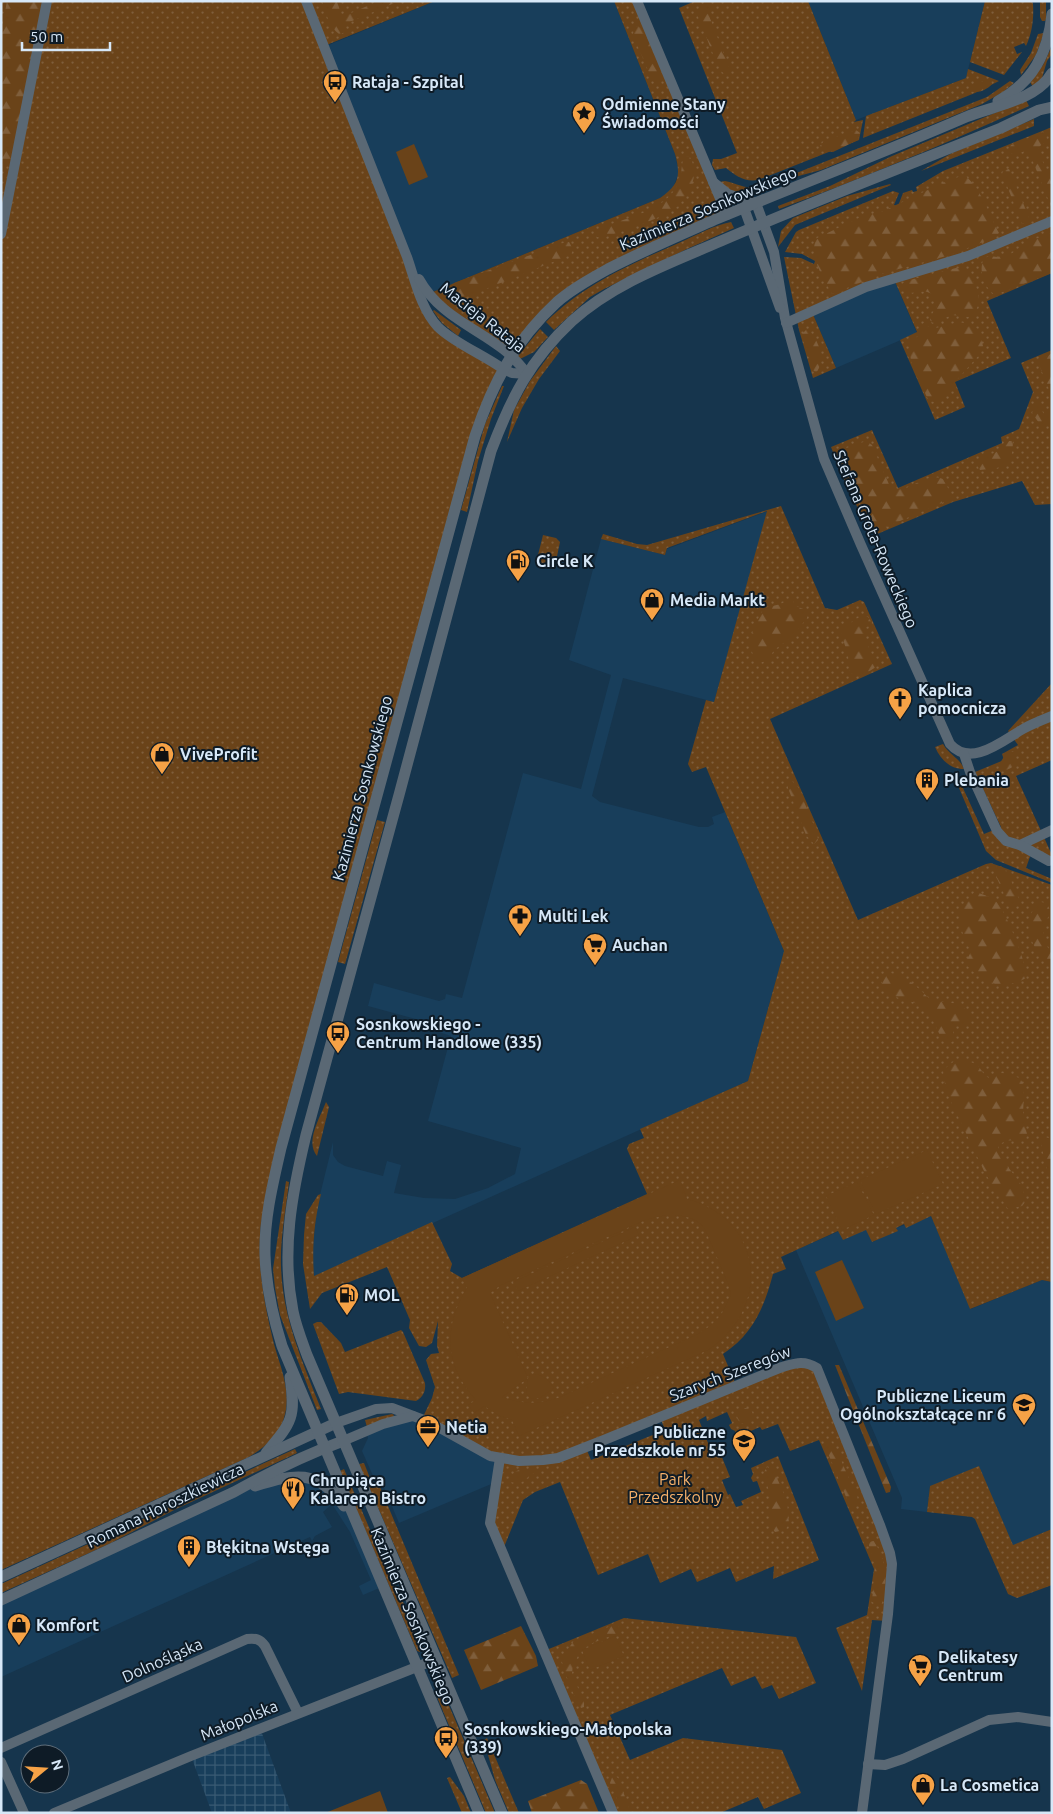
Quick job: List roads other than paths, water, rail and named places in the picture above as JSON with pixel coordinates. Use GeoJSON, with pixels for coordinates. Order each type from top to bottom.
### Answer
{"type":"FeatureCollection","features":[{"type":"Feature","properties":{"kind":"street"},"geometry":{"type":"LineString","coordinates":[[1,234],[47,1]]}},
{"type":"Feature","properties":{"kind":"street","name":"Macieja Rataja"},"geometry":{"type":"LineString","coordinates":[[306,1],[424,303],[438,327],[503,369],[512,373],[527,374]]}},
{"type":"Feature","properties":{"kind":"street"},"geometry":{"type":"LineString","coordinates":[[637,1],[727,215]]}},
{"type":"Feature","properties":{"kind":"street"},"geometry":{"type":"LineString","coordinates":[[974,114],[1004,97],[1030,74],[1040,60],[1047,44],[1052,13],[1051,1]]}},
{"type":"Feature","properties":{"kind":"street"},"geometry":{"type":"LineString","coordinates":[[1052,74],[1052,84]]}},
{"type":"Feature","properties":{"kind":"street","name":"Kazimierza Sosnkowskiego"},"geometry":{"type":"LineString","coordinates":[[479,1813],[282,1346],[273,1313],[265,1255],[272,1188],[279,1154],[469,453],[492,389],[510,356],[557,303],[582,283],[662,242],[974,114],[1038,90],[1052,74]]}},
{"type":"Feature","properties":{"kind":"street","name":"Kazimierza Sosnkowskiego"},"geometry":{"type":"LineString","coordinates":[[502,1813],[307,1355],[293,1312],[287,1259],[288,1231],[294,1186],[306,1135],[486,466],[509,405],[527,374],[562,331],[600,300],[657,269],[751,228],[1040,110],[1052,107]]}},
{"type":"Feature","properties":{"kind":"street"},"geometry":{"type":"LineString","coordinates":[[713,182],[728,194],[756,203]]}},
{"type":"Feature","properties":{"kind":"street","name":"Stefana Grota-Roweckiego"},"geometry":{"type":"LineString","coordinates":[[756,203],[774,252],[785,320]]}},
{"type":"Feature","properties":{"kind":"street","name":"Stefana Grota-Roweckiego"},"geometry":{"type":"LineString","coordinates":[[744,208],[785,320],[824,459],[946,738],[954,749],[964,754],[970,772],[997,831],[1006,841],[1020,844],[1049,861]]}},
{"type":"Feature","properties":{"kind":"street"},"geometry":{"type":"LineString","coordinates":[[785,320],[866,287],[968,256],[1052,221]]}},
{"type":"Feature","properties":{"kind":"street","name":"Macieja Rataja"},"geometry":{"type":"LineString","coordinates":[[407,256],[425,290],[434,301],[460,321],[492,341],[520,364],[527,374]]}},
{"type":"Feature","properties":{"kind":"street"},"geometry":{"type":"LineString","coordinates":[[964,754],[984,750],[1011,738],[1022,729],[1052,716]]}},
{"type":"Feature","properties":{"kind":"street"},"geometry":{"type":"LineString","coordinates":[[1020,844],[1052,830]]}},
{"type":"Feature","properties":{"kind":"street"},"geometry":{"type":"LineString","coordinates":[[264,1456],[285,1431],[291,1416],[292,1390],[282,1346]]}},
{"type":"Feature","properties":{"kind":"street","name":"Szarych Szeregów"},"geometry":{"type":"LineString","coordinates":[[336,1423],[376,1409],[386,1408],[401,1411],[442,1428],[490,1456],[533,1461],[558,1458],[782,1367],[799,1362],[807,1362],[817,1368],[880,1525],[892,1564],[888,1614],[862,1813]]}},
{"type":"Feature","properties":{"kind":"street"},"geometry":{"type":"LineString","coordinates":[[343,1441],[383,1424],[413,1416]]}},
{"type":"Feature","properties":{"kind":"street","name":"Romana Horoszkiewicza"},"geometry":{"type":"LineString","coordinates":[[1,1577],[336,1423]]}},
{"type":"Feature","properties":{"kind":"street","name":"Romana Horoszkiewicza"},"geometry":{"type":"LineString","coordinates":[[1,1600],[234,1492],[268,1473],[343,1441]]}},
{"type":"Feature","properties":{"kind":"street"},"geometry":{"type":"LineString","coordinates":[[500,1458],[490,1523],[612,1813]]}},
{"type":"Feature","properties":{"kind":"street"},"geometry":{"type":"LineString","coordinates":[[234,1492],[292,1476],[299,1476],[319,1482],[337,1496],[362,1538]]}},
{"type":"Feature","properties":{"kind":"street","name":"Dolnośląska"},"geometry":{"type":"LineString","coordinates":[[1,1748],[254,1638],[261,1641],[265,1646],[298,1713]]}},
{"type":"Feature","properties":{"kind":"street","name":"Małopolska"},"geometry":{"type":"LineString","coordinates":[[54,1813],[76,1809],[298,1713],[437,1659]]}},
{"type":"Feature","properties":{"kind":"street"},"geometry":{"type":"LineString","coordinates":[[868,1764],[885,1764],[903,1759],[989,1720],[1018,1717],[1052,1722]]}},
{"type":"Feature","properties":{"kind":"street"},"geometry":{"type":"LineString","coordinates":[[1,1762],[24,1813]]}},
{"type":"Feature","properties":{"kind":"place","name":"Rataja - Szpital"},"geometry":{"type":"Point","coordinates":[335,103]}},
{"type":"Feature","properties":{"kind":"place","name":"Odmienne Stany Świadomości"},"geometry":{"type":"Point","coordinates":[584,134]}},
{"type":"Feature","properties":{"kind":"place","name":"Circle K"},"geometry":{"type":"Point","coordinates":[518,582]}},
{"type":"Feature","properties":{"kind":"place","name":"Media Markt"},"geometry":{"type":"Point","coordinates":[652,621]}},
{"type":"Feature","properties":{"kind":"place","name":"Kaplica pomocnicza"},"geometry":{"type":"Point","coordinates":[900,720]}},
{"type":"Feature","properties":{"kind":"place","name":"ViveProfit"},"geometry":{"type":"Point","coordinates":[162,775]}},
{"type":"Feature","properties":{"kind":"place","name":"Plebania"},"geometry":{"type":"Point","coordinates":[927,801]}},
{"type":"Feature","properties":{"kind":"place","name":"Multi Lek"},"geometry":{"type":"Point","coordinates":[520,937]}},
{"type":"Feature","properties":{"kind":"place","name":"Auchan"},"geometry":{"type":"Point","coordinates":[595,966]}},
{"type":"Feature","properties":{"kind":"place","name":"Sosnkowskiego - Centrum Handlowe (335)"},"geometry":{"type":"Point","coordinates":[338,1054]}},
{"type":"Feature","properties":{"kind":"place","name":"MOL"},"geometry":{"type":"Point","coordinates":[347,1316]}},
{"type":"Feature","properties":{"kind":"place","name":"Publiczne Liceum Ogólnokształcące nr 6"},"geometry":{"type":"Point","coordinates":[1024,1426]}},
{"type":"Feature","properties":{"kind":"place","name":"Netia"},"geometry":{"type":"Point","coordinates":[428,1448]}},
{"type":"Feature","properties":{"kind":"place","name":"Publiczne Przedszkole nr 55"},"geometry":{"type":"Point","coordinates":[744,1462]}},
{"type":"Feature","properties":{"kind":"place","name":"Chrupiąca Kalarepa Bistro"},"geometry":{"type":"Point","coordinates":[293,1510]}},
{"type":"Feature","properties":{"kind":"place","name":"Błękitna Wstęga"},"geometry":{"type":"Point","coordinates":[189,1568]}},
{"type":"Feature","properties":{"kind":"place","name":"Komfort"},"geometry":{"type":"Point","coordinates":[19,1646]}},
{"type":"Feature","properties":{"kind":"place","name":"Delikatesy Centrum"},"geometry":{"type":"Point","coordinates":[920,1687]}},
{"type":"Feature","properties":{"kind":"place","name":"Sosnkowskiego-Małopolska (339)"},"geometry":{"type":"Point","coordinates":[446,1759]}},
{"type":"Feature","properties":{"kind":"place","name":"La Cosmetica"},"geometry":{"type":"Point","coordinates":[923,1806]}},
{"type":"Feature","properties":{"kind":"park label","name":"Park Przedszkolny"},"geometry":{"type":"Point","coordinates":[675,1488]}}]}
